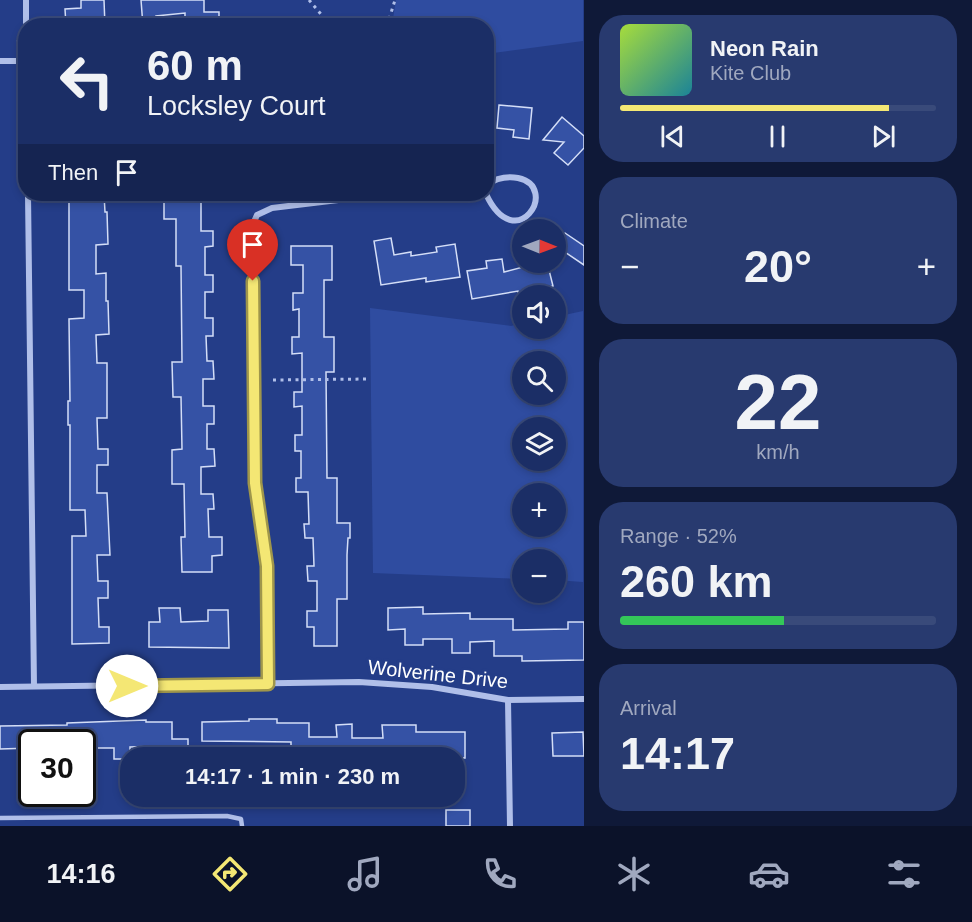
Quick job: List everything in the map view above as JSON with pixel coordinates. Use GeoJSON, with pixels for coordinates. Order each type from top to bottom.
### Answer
{"type":"FeatureCollection","features":[{"type":"Feature","properties":{"kind":"street"},"geometry":{"type":"LineString","coordinates":[[26,0],[26,18]]}},
{"type":"Feature","properties":{"kind":"street"},"geometry":{"type":"LineString","coordinates":[[0,61],[18,61]]}},
{"type":"Feature","properties":{"kind":"street"},"geometry":{"type":"LineString","coordinates":[[490,201],[505,219],[513,220],[522,219],[528,215],[536,202],[533,187],[525,180],[507,177],[494,181]]}},
{"type":"Feature","properties":{"kind":"street"},"geometry":{"type":"LineString","coordinates":[[28,201],[34,686]]}},
{"type":"Feature","properties":{"kind":"street"},"geometry":{"type":"LineString","coordinates":[[268,684],[267,566],[255,483],[253,224],[257,215],[272,208],[330,201]]}},
{"type":"Feature","properties":{"kind":"street","name":"Wolverine Drive"},"geometry":{"type":"LineString","coordinates":[[0,687],[359,682],[432,687],[508,700],[584,699]]}},
{"type":"Feature","properties":{"kind":"street"},"geometry":{"type":"LineString","coordinates":[[508,700],[510,826]]}},
{"type":"Feature","properties":{"kind":"lane"},"geometry":{"type":"LineString","coordinates":[[0,818],[227,816],[241,819],[242,826]]}},
{"type":"Feature","properties":{"kind":"path"},"geometry":{"type":"LineString","coordinates":[[309,0],[324,18]]}},
{"type":"Feature","properties":{"kind":"path"},"geometry":{"type":"LineString","coordinates":[[389,18],[395,0]]}},
{"type":"Feature","properties":{"kind":"path"},"geometry":{"type":"LineString","coordinates":[[273,380],[368,379]]}},
{"type":"Feature","properties":{"kind":"shaded area"},"geometry":{"type":"Polygon","coordinates":[[[396,0],[583,0],[583,41],[494,53],[494,18],[393,18],[396,0]]]}},
{"type":"Feature","properties":{"kind":"shaded area"},"geometry":{"type":"Polygon","coordinates":[[[370,308],[512,326],[512,339],[566,339],[566,315],[583,311],[583,582],[566,581],[566,549],[512,549],[512,579],[373,573],[370,308]]]}},
{"type":"Feature","properties":{"kind":"building"},"geometry":{"type":"Polygon","coordinates":[[[81,0],[104,0],[105,18],[66,18],[65,9],[81,8],[81,0]]]}},
{"type":"Feature","properties":{"kind":"building"},"geometry":{"type":"Polygon","coordinates":[[[141,0],[204,0],[204,12],[219,12],[219,18],[185,18],[185,13],[142,18],[141,0]]]}},
{"type":"Feature","properties":{"kind":"building"},"geometry":{"type":"Polygon","coordinates":[[[499,105],[532,108],[529,139],[513,137],[514,130],[497,128],[499,105]]]}},
{"type":"Feature","properties":{"kind":"building"},"geometry":{"type":"Polygon","coordinates":[[[562,117],[584,136],[584,148],[568,165],[554,153],[564,142],[543,140],[562,117]]]}},
{"type":"Feature","properties":{"kind":"building"},"geometry":{"type":"Polygon","coordinates":[[[69,201],[104,201],[108,244],[96,245],[96,274],[106,273],[109,334],[96,335],[97,363],[107,363],[107,418],[97,418],[98,449],[108,449],[108,465],[97,465],[97,493],[107,493],[110,555],[97,555],[98,581],[108,581],[108,598],[98,598],[99,627],[109,627],[109,643],[72,644],[72,536],[86,536],[85,510],[70,510],[69,319],[84,318],[84,290],[69,290],[69,201]]]}},
{"type":"Feature","properties":{"kind":"building"},"geometry":{"type":"Polygon","coordinates":[[[164,201],[201,201],[201,231],[213,231],[213,246],[205,247],[205,275],[213,275],[213,292],[205,292],[205,318],[213,318],[213,336],[206,336],[207,361],[213,361],[214,379],[203,379],[203,406],[214,406],[214,424],[207,424],[207,449],[214,449],[215,466],[201,467],[201,494],[213,494],[214,509],[208,509],[209,537],[222,537],[222,555],[212,556],[212,572],[182,572],[181,537],[185,537],[184,484],[172,484],[172,450],[182,449],[181,397],[173,397],[172,362],[182,362],[181,266],[176,266],[176,219],[164,219],[164,201]]]}},
{"type":"Feature","properties":{"kind":"building"},"geometry":{"type":"Polygon","coordinates":[[[566,234],[584,246],[584,265],[566,253],[566,234]]]}},
{"type":"Feature","properties":{"kind":"building"},"geometry":{"type":"Polygon","coordinates":[[[391,238],[394,255],[411,252],[411,256],[437,252],[436,247],[455,244],[460,277],[426,282],[426,278],[381,285],[374,241],[391,238]]]}},
{"type":"Feature","properties":{"kind":"building"},"geometry":{"type":"Polygon","coordinates":[[[291,246],[332,246],[332,280],[324,280],[324,337],[334,337],[334,372],[326,372],[327,478],[337,478],[337,523],[350,523],[347,599],[337,599],[337,646],[314,646],[314,627],[307,627],[307,611],[317,611],[317,581],[308,581],[307,566],[314,566],[313,538],[305,538],[304,524],[309,524],[308,492],[296,492],[296,478],[301,478],[301,451],[295,451],[295,435],[302,435],[302,406],[294,407],[294,392],[302,392],[302,353],[292,354],[292,337],[299,337],[299,309],[293,310],[293,293],[303,293],[303,265],[291,265],[291,246]]]}},
{"type":"Feature","properties":{"kind":"building"},"geometry":{"type":"Polygon","coordinates":[[[502,259],[504,272],[512,270],[512,273],[550,273],[553,285],[512,285],[512,292],[472,299],[467,271],[487,268],[486,261],[502,259]]]}},
{"type":"Feature","properties":{"kind":"building"},"geometry":{"type":"Polygon","coordinates":[[[423,607],[423,614],[470,613],[470,619],[513,619],[513,630],[568,629],[568,622],[584,622],[584,660],[522,661],[522,656],[494,656],[494,641],[470,642],[470,653],[452,653],[452,639],[423,639],[423,645],[405,645],[405,629],[388,630],[388,608],[423,607]]]}},
{"type":"Feature","properties":{"kind":"building"},"geometry":{"type":"Polygon","coordinates":[[[159,608],[180,608],[181,622],[208,621],[208,610],[228,610],[229,648],[149,647],[149,622],[160,622],[159,608]]]}},
{"type":"Feature","properties":{"kind":"building"},"geometry":{"type":"Polygon","coordinates":[[[249,719],[277,719],[277,723],[309,723],[309,737],[337,737],[336,725],[352,724],[352,738],[383,738],[382,725],[416,725],[416,732],[465,732],[465,747],[291,747],[291,742],[202,741],[202,722],[249,721],[249,719]]]}},
{"type":"Feature","properties":{"kind":"building"},"geometry":{"type":"Polygon","coordinates":[[[146,720],[146,722],[172,722],[172,739],[188,739],[188,747],[120,747],[120,759],[114,759],[114,748],[96,748],[96,729],[18,729],[18,748],[0,749],[0,726],[67,725],[67,723],[146,720]]]}},
{"type":"Feature","properties":{"kind":"building"},"geometry":{"type":"Polygon","coordinates":[[[583,732],[584,756],[553,756],[552,733],[583,732]]]}},
{"type":"Feature","properties":{"kind":"building"},"geometry":{"type":"Polygon","coordinates":[[[446,810],[470,810],[470,826],[446,826],[446,810]]]}},
{"type":"Feature","properties":{"kind":"route"},"geometry":{"type":"LineString","coordinates":[[127,686],[268,684],[268,580],[255,483],[253,281]]}}]}
